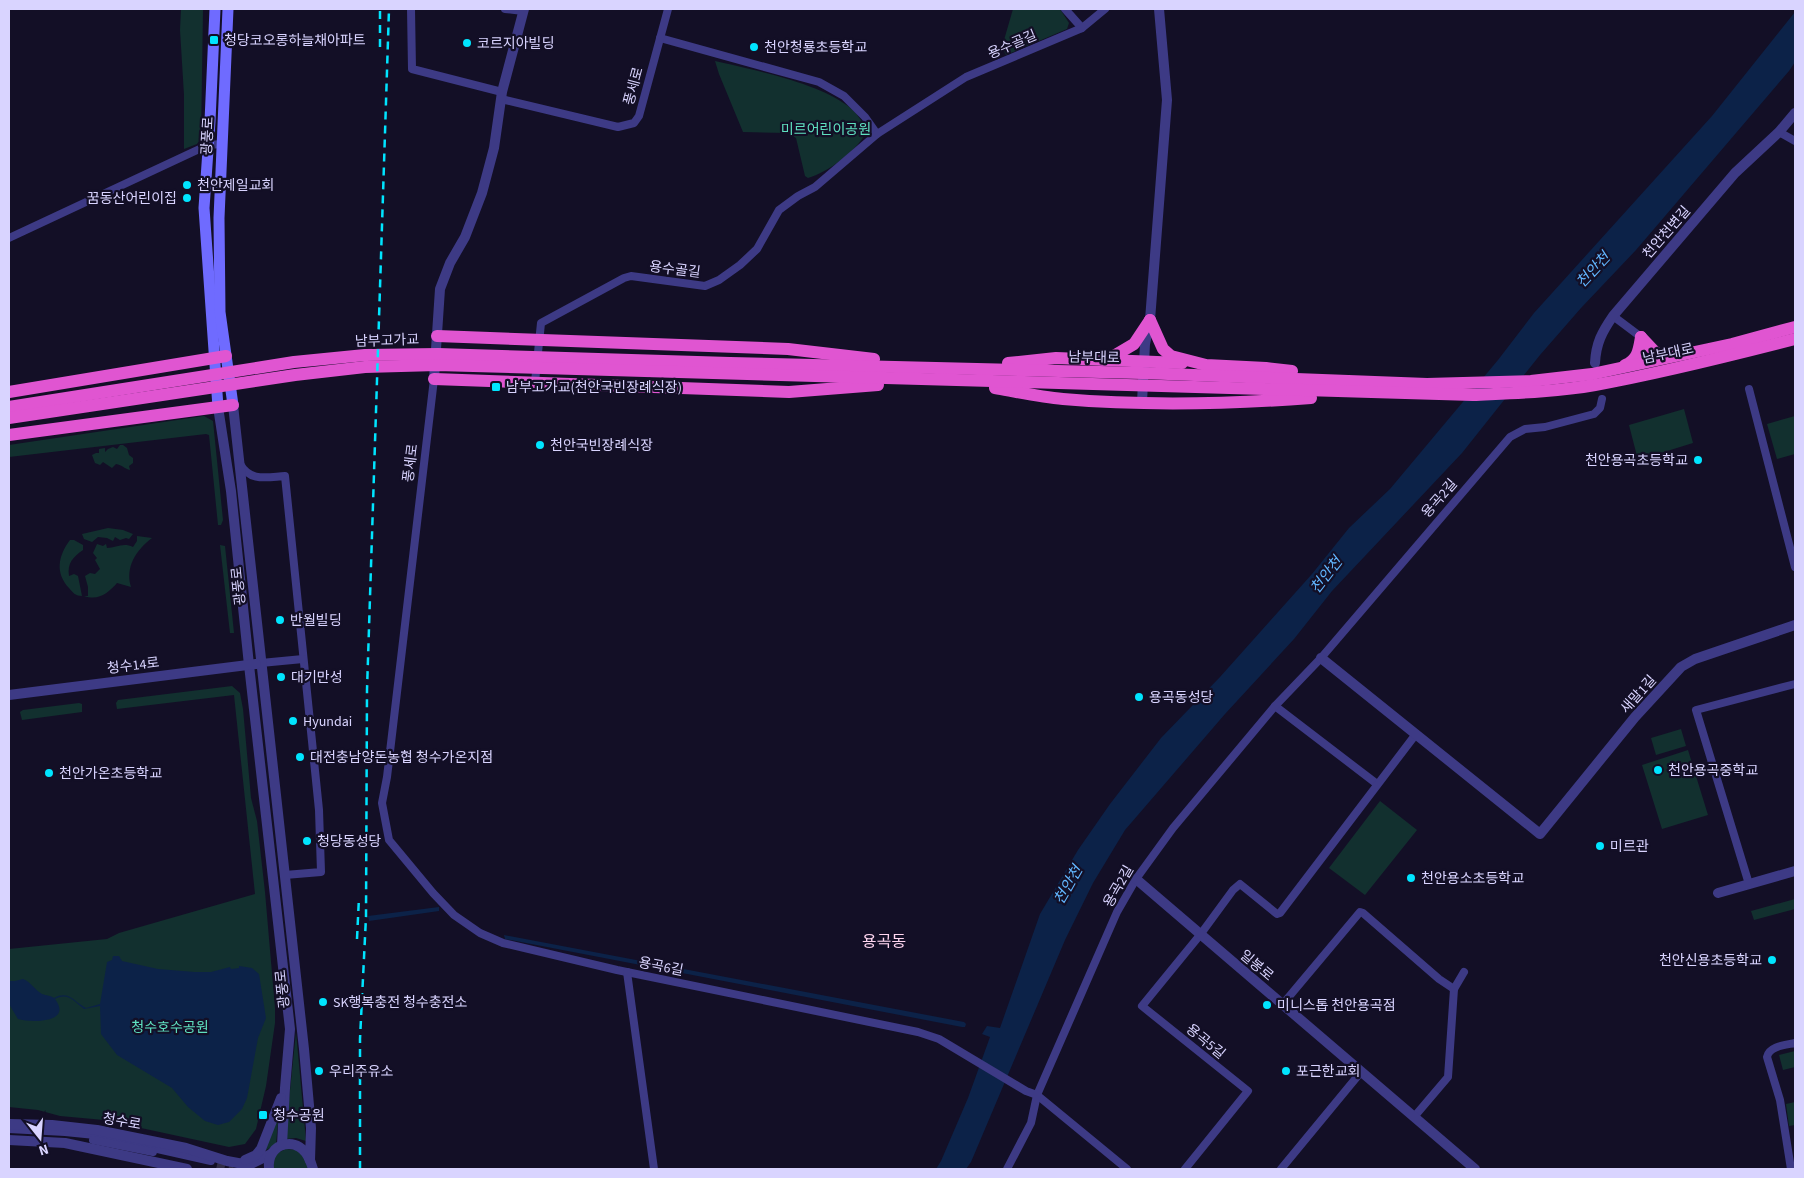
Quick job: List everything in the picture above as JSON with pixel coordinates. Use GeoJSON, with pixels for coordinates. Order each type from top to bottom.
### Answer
{"type":"FeatureCollection","features":[{"type":"Feature","properties":{"kind":"highway"},"geometry":{"type":"LineString","coordinates":[[1107,360],[1134,344],[1150,320]]}},
{"type":"Feature","properties":{"kind":"highway"},"geometry":{"type":"LineString","coordinates":[[1150,320],[1163,349],[1171,356],[1206,365]]}},
{"type":"Feature","properties":{"kind":"highway","name":"남부대로"},"geometry":{"type":"LineString","coordinates":[[1379,387],[1561,378],[1669,357],[1795,328]]}},
{"type":"Feature","properties":{"kind":"highway"},"geometry":{"type":"LineString","coordinates":[[437,336],[788,349],[949,374],[1061,399],[1247,403],[1379,387]]}},
{"type":"Feature","properties":{"kind":"highway"},"geometry":{"type":"LineString","coordinates":[[1641,337],[1656,353],[1669,357]]}},
{"type":"Feature","properties":{"kind":"highway"},"geometry":{"type":"LineString","coordinates":[[1617,368],[1631,363],[1636,357],[1641,337]]}},
{"type":"Feature","properties":{"kind":"highway","name":"남부대로"},"geometry":{"type":"LineString","coordinates":[[730,368],[949,374],[1142,373],[1379,387],[1429,395],[1474,395],[1546,391],[1594,385],[1795,339]]}},
{"type":"Feature","properties":{"kind":"highway","name":"남부고가교"},"geometry":{"type":"LineString","coordinates":[[50,405],[294,362],[365,355],[497,355],[730,368]]}},
{"type":"Feature","properties":{"kind":"highway"},"geometry":{"type":"LineString","coordinates":[[9,392],[220,357]]}},
{"type":"Feature","properties":{"kind":"highway"},"geometry":{"type":"LineString","coordinates":[[434,379],[789,392],[949,374],[1056,358],[1266,368],[1379,387]]}},
{"type":"Feature","properties":{"kind":"highway"},"geometry":{"type":"LineString","coordinates":[[9,407],[50,405]]}},
{"type":"Feature","properties":{"kind":"highway"},"geometry":{"type":"LineString","coordinates":[[9,418],[50,405]]}},
{"type":"Feature","properties":{"kind":"highway"},"geometry":{"type":"LineString","coordinates":[[9,435],[233,405]]}},
{"type":"Feature","properties":{"kind":"main road","name":"광풍로"},"geometry":{"type":"LineString","coordinates":[[215,9],[204,208],[220,357],[233,405]]}},
{"type":"Feature","properties":{"kind":"main road","name":"광풍로"},"geometry":{"type":"LineString","coordinates":[[218,407],[220,312],[218,218],[228,9]]}},
{"type":"Feature","properties":{"kind":"street"},"geometry":{"type":"LineString","coordinates":[[411,9],[412,69],[502,96]]}},
{"type":"Feature","properties":{"kind":"street"},"geometry":{"type":"LineString","coordinates":[[506,9],[523,10]]}},
{"type":"Feature","properties":{"kind":"street","name":"풍세로"},"geometry":{"type":"LineString","coordinates":[[502,96],[618,127],[634,123],[639,116],[668,9]]}},
{"type":"Feature","properties":{"kind":"street"},"geometry":{"type":"LineString","coordinates":[[1065,9],[1082,28]]}},
{"type":"Feature","properties":{"kind":"street","name":"용수골길"},"geometry":{"type":"LineString","coordinates":[[535,382],[541,323],[631,276],[705,286],[719,280],[740,265],[757,249],[779,210],[798,196],[815,187],[877,134],[966,77],[1082,28],[1105,9]]}},
{"type":"Feature","properties":{"kind":"street"},"geometry":{"type":"LineString","coordinates":[[1142,402],[1145,344],[1150,320],[1167,100],[1159,9]]}},
{"type":"Feature","properties":{"kind":"street","name":"풍세로"},"geometry":{"type":"LineString","coordinates":[[389,840],[382,803],[388,767],[434,379],[440,289],[450,263],[465,237],[482,193],[494,148],[502,96],[523,10]]}},
{"type":"Feature","properties":{"kind":"street"},"geometry":{"type":"LineString","coordinates":[[660,38],[819,82],[844,96],[866,117],[877,134]]}},
{"type":"Feature","properties":{"kind":"street","name":"천안천변길"},"geometry":{"type":"LineString","coordinates":[[1595,363],[1596,347],[1602,331],[1613,316],[1735,173],[1779,132],[1795,113]]}},
{"type":"Feature","properties":{"kind":"street"},"geometry":{"type":"LineString","coordinates":[[1779,132],[1795,141]]}},
{"type":"Feature","properties":{"kind":"street"},"geometry":{"type":"LineString","coordinates":[[9,238],[208,145],[222,144]]}},
{"type":"Feature","properties":{"kind":"street"},"geometry":{"type":"LineString","coordinates":[[1613,316],[1641,337]]}},
{"type":"Feature","properties":{"kind":"street"},"geometry":{"type":"LineString","coordinates":[[1749,389],[1795,567]]}},
{"type":"Feature","properties":{"kind":"street","name":"용곡2길"},"geometry":{"type":"LineString","coordinates":[[1007,1169],[1031,1123],[1037,1095],[1117,912],[1136,879],[1173,828],[1275,706],[1321,658],[1510,437],[1525,429],[1545,427],[1594,414],[1600,408],[1602,399]]}},
{"type":"Feature","properties":{"kind":"street","name":"광풍로"},"geometry":{"type":"LineString","coordinates":[[233,405],[311,1128],[311,1166]]}},
{"type":"Feature","properties":{"kind":"street","name":"광풍로"},"geometry":{"type":"LineString","coordinates":[[218,407],[231,491],[290,1029],[282,1145]]}},
{"type":"Feature","properties":{"kind":"street"},"geometry":{"type":"LineString","coordinates":[[239,460],[245,472],[255,478],[285,476],[319,810],[321,872],[285,875]]}},
{"type":"Feature","properties":{"kind":"street"},"geometry":{"type":"LineString","coordinates":[[242,494],[246,486],[255,478]]}},
{"type":"Feature","properties":{"kind":"street","name":"새말1길"},"geometry":{"type":"LineString","coordinates":[[1416,734],[1540,834],[1635,717],[1680,667],[1695,659],[1795,626]]}},
{"type":"Feature","properties":{"kind":"street"},"geometry":{"type":"LineString","coordinates":[[1200,935],[1233,890],[1240,884],[1277,914],[1280,913],[1416,734],[1321,658]]}},
{"type":"Feature","properties":{"kind":"street"},"geometry":{"type":"LineString","coordinates":[[262,663],[303,660]]}},
{"type":"Feature","properties":{"kind":"street","name":"청수14로"},"geometry":{"type":"LineString","coordinates":[[9,695],[262,663]]}},
{"type":"Feature","properties":{"kind":"street"},"geometry":{"type":"LineString","coordinates":[[1749,884],[1696,710],[1795,684]]}},
{"type":"Feature","properties":{"kind":"street"},"geometry":{"type":"LineString","coordinates":[[1275,706],[1377,784]]}},
{"type":"Feature","properties":{"kind":"street","name":"용곡6길"},"geometry":{"type":"LineString","coordinates":[[389,840],[454,915],[480,933],[502,943],[627,972],[918,1032],[939,1039],[1026,1091],[1037,1095]]}},
{"type":"Feature","properties":{"kind":"street"},"geometry":{"type":"LineString","coordinates":[[1718,893],[1795,871]]}},
{"type":"Feature","properties":{"kind":"street","name":"일봉로"},"geometry":{"type":"LineString","coordinates":[[1136,879],[1475,1169]]}},
{"type":"Feature","properties":{"kind":"street"},"geometry":{"type":"LineString","coordinates":[[1282,1005],[1357,914],[1363,913],[1439,979],[1454,989]]}},
{"type":"Feature","properties":{"kind":"street","name":"용곡5길"},"geometry":{"type":"LineString","coordinates":[[1185,1169],[1248,1091],[1142,1006],[1200,935]]}},
{"type":"Feature","properties":{"kind":"street"},"geometry":{"type":"LineString","coordinates":[[627,972],[654,1169]]}},
{"type":"Feature","properties":{"kind":"street"},"geometry":{"type":"LineString","coordinates":[[1414,1117],[1448,1077],[1452,1045],[1454,989],[1464,972]]}},
{"type":"Feature","properties":{"kind":"street"},"geometry":{"type":"LineString","coordinates":[[1790,1169],[1780,1100],[1767,1057],[1771,1049],[1795,1042]]}},
{"type":"Feature","properties":{"kind":"street"},"geometry":{"type":"LineString","coordinates":[[1281,1169],[1361,1072]]}},
{"type":"Feature","properties":{"kind":"street"},"geometry":{"type":"LineString","coordinates":[[9,1129],[95,1135],[223,1164],[250,1159],[261,1149],[285,1088]]}},
{"type":"Feature","properties":{"kind":"street"},"geometry":{"type":"LineString","coordinates":[[1037,1095],[1123,1168]]}},
{"type":"Feature","properties":{"kind":"street","name":"청수로"},"geometry":{"type":"LineString","coordinates":[[9,1124],[97,1130],[186,1148],[223,1164]]}},
{"type":"Feature","properties":{"kind":"street"},"geometry":{"type":"LineString","coordinates":[[311,1128],[317,1169]]}},
{"type":"Feature","properties":{"kind":"street"},"geometry":{"type":"LineString","coordinates":[[9,1134],[95,1140],[223,1164],[249,1165],[271,1154]]}},
{"type":"Feature","properties":{"kind":"street"},"geometry":{"type":"LineString","coordinates":[[9,1140],[65,1143],[187,1169]]}},
{"type":"Feature","properties":{"kind":"street"},"geometry":{"type":"LineString","coordinates":[[268,1169],[268,1161],[271,1154],[276,1148],[289,1143],[302,1148],[311,1166]]}},
{"type":"Feature","properties":{"kind":"green space"},"geometry":{"type":"Polygon","coordinates":[[[181,9],[203,10],[201,138],[197,144],[184,149],[184,95],[180,30],[181,9]]]}},
{"type":"Feature","properties":{"kind":"green space"},"geometry":{"type":"Polygon","coordinates":[[[1013,9],[1060,9],[1069,23],[1067,29],[1006,55],[1002,47],[1013,9]]]}},
{"type":"Feature","properties":{"kind":"green space","name":"미르어린이공원"},"geometry":{"type":"Polygon","coordinates":[[[715,61],[784,78],[819,90],[851,108],[867,130],[858,145],[842,159],[833,166],[808,178],[805,176],[796,138],[788,133],[743,132],[715,61]]]}},
{"type":"Feature","properties":{"kind":"green space"},"geometry":{"type":"Polygon","coordinates":[[[1684,409],[1693,443],[1638,460],[1629,425],[1684,409]]]}},
{"type":"Feature","properties":{"kind":"green space"},"geometry":{"type":"Polygon","coordinates":[[[204,416],[213,421],[223,520],[221,525],[218,525],[209,435],[206,434],[9,457],[9,445],[204,416]]]}},
{"type":"Feature","properties":{"kind":"green space"},"geometry":{"type":"Polygon","coordinates":[[[1795,416],[1795,454],[1777,459],[1767,424],[1795,416]]]}},
{"type":"Feature","properties":{"kind":"green space"},"geometry":{"type":"Polygon","coordinates":[[[120,445],[127,448],[129,455],[133,458],[133,463],[129,466],[130,470],[116,464],[112,468],[103,462],[100,465],[95,463],[92,455],[99,453],[99,449],[105,448],[105,452],[113,447],[117,449],[120,445]]]}},
{"type":"Feature","properties":{"kind":"green space"},"geometry":{"type":"Polygon","coordinates":[[[108,528],[123,530],[133,534],[129,539],[120,540],[115,537],[113,541],[98,537],[92,542],[84,539],[82,534],[108,528]]]}},
{"type":"Feature","properties":{"kind":"green space"},"geometry":{"type":"Polygon","coordinates":[[[137,536],[152,538],[141,548],[133,560],[130,573],[131,587],[117,583],[99,597],[84,596],[88,596],[85,576],[90,573],[95,574],[100,569],[95,560],[97,558],[93,553],[97,544],[103,546],[106,544],[107,548],[123,545],[133,547],[137,541],[137,536]]]}},
{"type":"Feature","properties":{"kind":"green space"},"geometry":{"type":"Polygon","coordinates":[[[70,540],[83,545],[83,550],[76,555],[69,567],[69,576],[74,574],[78,576],[82,596],[76,595],[70,590],[60,570],[63,552],[70,540]]]}},
{"type":"Feature","properties":{"kind":"green space"},"geometry":{"type":"Polygon","coordinates":[[[220,545],[225,546],[234,633],[230,633],[220,545]]]}},
{"type":"Feature","properties":{"kind":"green space","name":"청수호수공원"},"geometry":{"type":"Polygon","coordinates":[[[232,686],[240,693],[243,709],[251,798],[257,821],[265,892],[275,1008],[275,1023],[266,1086],[256,1129],[245,1144],[229,1147],[104,1120],[60,1116],[38,1110],[9,1107],[9,949],[107,939],[119,933],[255,894],[234,695],[117,709],[116,703],[118,700],[232,686]]]}},
{"type":"Feature","properties":{"kind":"green space"},"geometry":{"type":"Polygon","coordinates":[[[82,704],[82,712],[22,720],[20,712],[23,710],[82,704]]]}},
{"type":"Feature","properties":{"kind":"green space"},"geometry":{"type":"Polygon","coordinates":[[[1681,729],[1686,746],[1656,755],[1651,738],[1681,729]]]}},
{"type":"Feature","properties":{"kind":"green space"},"geometry":{"type":"Polygon","coordinates":[[[1688,750],[1708,815],[1662,829],[1642,765],[1688,750]]]}},
{"type":"Feature","properties":{"kind":"green space"},"geometry":{"type":"Polygon","coordinates":[[[1380,801],[1417,830],[1365,895],[1329,868],[1380,801]]]}},
{"type":"Feature","properties":{"kind":"green space"},"geometry":{"type":"Polygon","coordinates":[[[1795,899],[1795,909],[1754,920],[1751,911],[1795,899]]]}},
{"type":"Feature","properties":{"kind":"green space"},"geometry":{"type":"Polygon","coordinates":[[[296,1032],[306,1141],[296,1138],[285,1139],[296,1032]]]}},
{"type":"Feature","properties":{"kind":"green space"},"geometry":{"type":"Polygon","coordinates":[[[1795,1051],[1795,1067],[1783,1070],[1779,1055],[1795,1051]]]}},
{"type":"Feature","properties":{"kind":"green space"},"geometry":{"type":"Polygon","coordinates":[[[1795,1102],[1795,1125],[1789,1126],[1786,1104],[1795,1102]]]}},
{"type":"Feature","properties":{"kind":"green space"},"geometry":{"type":"Polygon","coordinates":[[[279,1111],[276,1144],[263,1152],[279,1111]]]}},
{"type":"Feature","properties":{"kind":"green space"},"geometry":{"type":"Polygon","coordinates":[[[286,1149],[299,1150],[308,1165],[307,1169],[271,1169],[275,1154],[286,1149]]]}},
{"type":"Feature","properties":{"kind":"water","name":"천안천"},"geometry":{"type":"Polygon","coordinates":[[[1795,12],[1795,62],[1789,71],[1636,250],[1540,355],[1462,453],[1332,591],[1294,639],[1225,714],[1125,830],[1093,883],[1065,940],[971,1162],[966,1169],[936,1169],[968,1098],[990,1037],[982,1034],[987,1026],[1000,1028],[1040,914],[1078,850],[1110,804],[1161,738],[1220,677],[1312,574],[1349,528],[1390,489],[1498,360],[1534,313],[1712,116],[1795,12]]]}},
{"type":"Feature","properties":{"kind":"water"},"geometry":{"type":"Polygon","coordinates":[[[439,907],[439,911],[369,921],[368,916],[439,907]]]}},
{"type":"Feature","properties":{"kind":"water"},"geometry":{"type":"Polygon","coordinates":[[[504,935],[964,1022],[966,1024],[965,1027],[962,1027],[505,939],[504,935]]]}},
{"type":"Feature","properties":{"kind":"water"},"geometry":{"type":"Polygon","coordinates":[[[113,956],[119,956],[122,961],[158,969],[211,972],[230,967],[231,969],[239,968],[239,966],[252,968],[259,974],[266,1018],[258,1038],[247,1098],[242,1109],[229,1122],[218,1125],[205,1121],[188,1107],[172,1088],[117,1055],[101,1034],[100,1006],[84,1009],[68,997],[60,997],[55,999],[59,1007],[59,1013],[55,1017],[41,1021],[32,1021],[18,1019],[9,1004],[9,981],[23,979],[42,994],[54,998],[64,995],[68,996],[86,1008],[100,1004],[107,962],[112,960],[113,956]]]}},
{"type":"Feature","properties":{"kind":"tunnel"},"geometry":{"type":"LineString","coordinates":[[217,1165],[233,1169]]}},
{"type":"Feature","properties":{"kind":"railway"},"geometry":{"type":"LineString","coordinates":[[380,9],[380,47]]}},
{"type":"Feature","properties":{"kind":"railway"},"geometry":{"type":"LineString","coordinates":[[360,1169],[360,1039],[366,917],[367,690],[389,9]]}},
{"type":"Feature","properties":{"kind":"railway"},"geometry":{"type":"LineString","coordinates":[[357,939],[359,897]]}},
{"type":"Feature","properties":{"kind":"place","name":"청당코오롱하늘채아파트"},"geometry":{"type":"Point","coordinates":[214,40]}},
{"type":"Feature","properties":{"kind":"place","name":"코르지아빌딩"},"geometry":{"type":"Point","coordinates":[467,43]}},
{"type":"Feature","properties":{"kind":"place","name":"천안청룡초등학교"},"geometry":{"type":"Point","coordinates":[754,47]}},
{"type":"Feature","properties":{"kind":"place","name":"천안제일교회"},"geometry":{"type":"Point","coordinates":[187,185]}},
{"type":"Feature","properties":{"kind":"place","name":"꿈동산어린이집"},"geometry":{"type":"Point","coordinates":[187,198]}},
{"type":"Feature","properties":{"kind":"place","name":"남부고가교(천안국빈장례식장)"},"geometry":{"type":"Point","coordinates":[496,387]}},
{"type":"Feature","properties":{"kind":"place","name":"천안국빈장례식장"},"geometry":{"type":"Point","coordinates":[540,445]}},
{"type":"Feature","properties":{"kind":"place","name":"천안용곡초등학교"},"geometry":{"type":"Point","coordinates":[1698,460]}},
{"type":"Feature","properties":{"kind":"place","name":"반월빌딩"},"geometry":{"type":"Point","coordinates":[280,620]}},
{"type":"Feature","properties":{"kind":"place","name":"대기만성"},"geometry":{"type":"Point","coordinates":[281,677]}},
{"type":"Feature","properties":{"kind":"place","name":"용곡동성당"},"geometry":{"type":"Point","coordinates":[1139,697]}},
{"type":"Feature","properties":{"kind":"place","name":"Hyundai"},"geometry":{"type":"Point","coordinates":[293,721]}},
{"type":"Feature","properties":{"kind":"place","name":"대전충남양돈농협 청수가온지점"},"geometry":{"type":"Point","coordinates":[300,757]}},
{"type":"Feature","properties":{"kind":"place","name":"천안용곡중학교"},"geometry":{"type":"Point","coordinates":[1658,770]}},
{"type":"Feature","properties":{"kind":"place","name":"천안가온초등학교"},"geometry":{"type":"Point","coordinates":[49,773]}},
{"type":"Feature","properties":{"kind":"place","name":"청당동성당"},"geometry":{"type":"Point","coordinates":[307,841]}},
{"type":"Feature","properties":{"kind":"place","name":"미르관"},"geometry":{"type":"Point","coordinates":[1600,846]}},
{"type":"Feature","properties":{"kind":"place","name":"천안용소초등학교"},"geometry":{"type":"Point","coordinates":[1411,878]}},
{"type":"Feature","properties":{"kind":"place","name":"천안신용초등학교"},"geometry":{"type":"Point","coordinates":[1772,960]}},
{"type":"Feature","properties":{"kind":"place","name":"SK행복충전 청수충전소"},"geometry":{"type":"Point","coordinates":[323,1002]}},
{"type":"Feature","properties":{"kind":"place","name":"미니스톱 천안용곡점"},"geometry":{"type":"Point","coordinates":[1267,1005]}},
{"type":"Feature","properties":{"kind":"place","name":"우리주유소"},"geometry":{"type":"Point","coordinates":[319,1071]}},
{"type":"Feature","properties":{"kind":"place","name":"포근한교회"},"geometry":{"type":"Point","coordinates":[1286,1071]}},
{"type":"Feature","properties":{"kind":"place","name":"청수공원"},"geometry":{"type":"Point","coordinates":[263,1115]}},
{"type":"Feature","properties":{"kind":"district","name":"용곡동"},"geometry":{"type":"Point","coordinates":[884,941]}}]}
